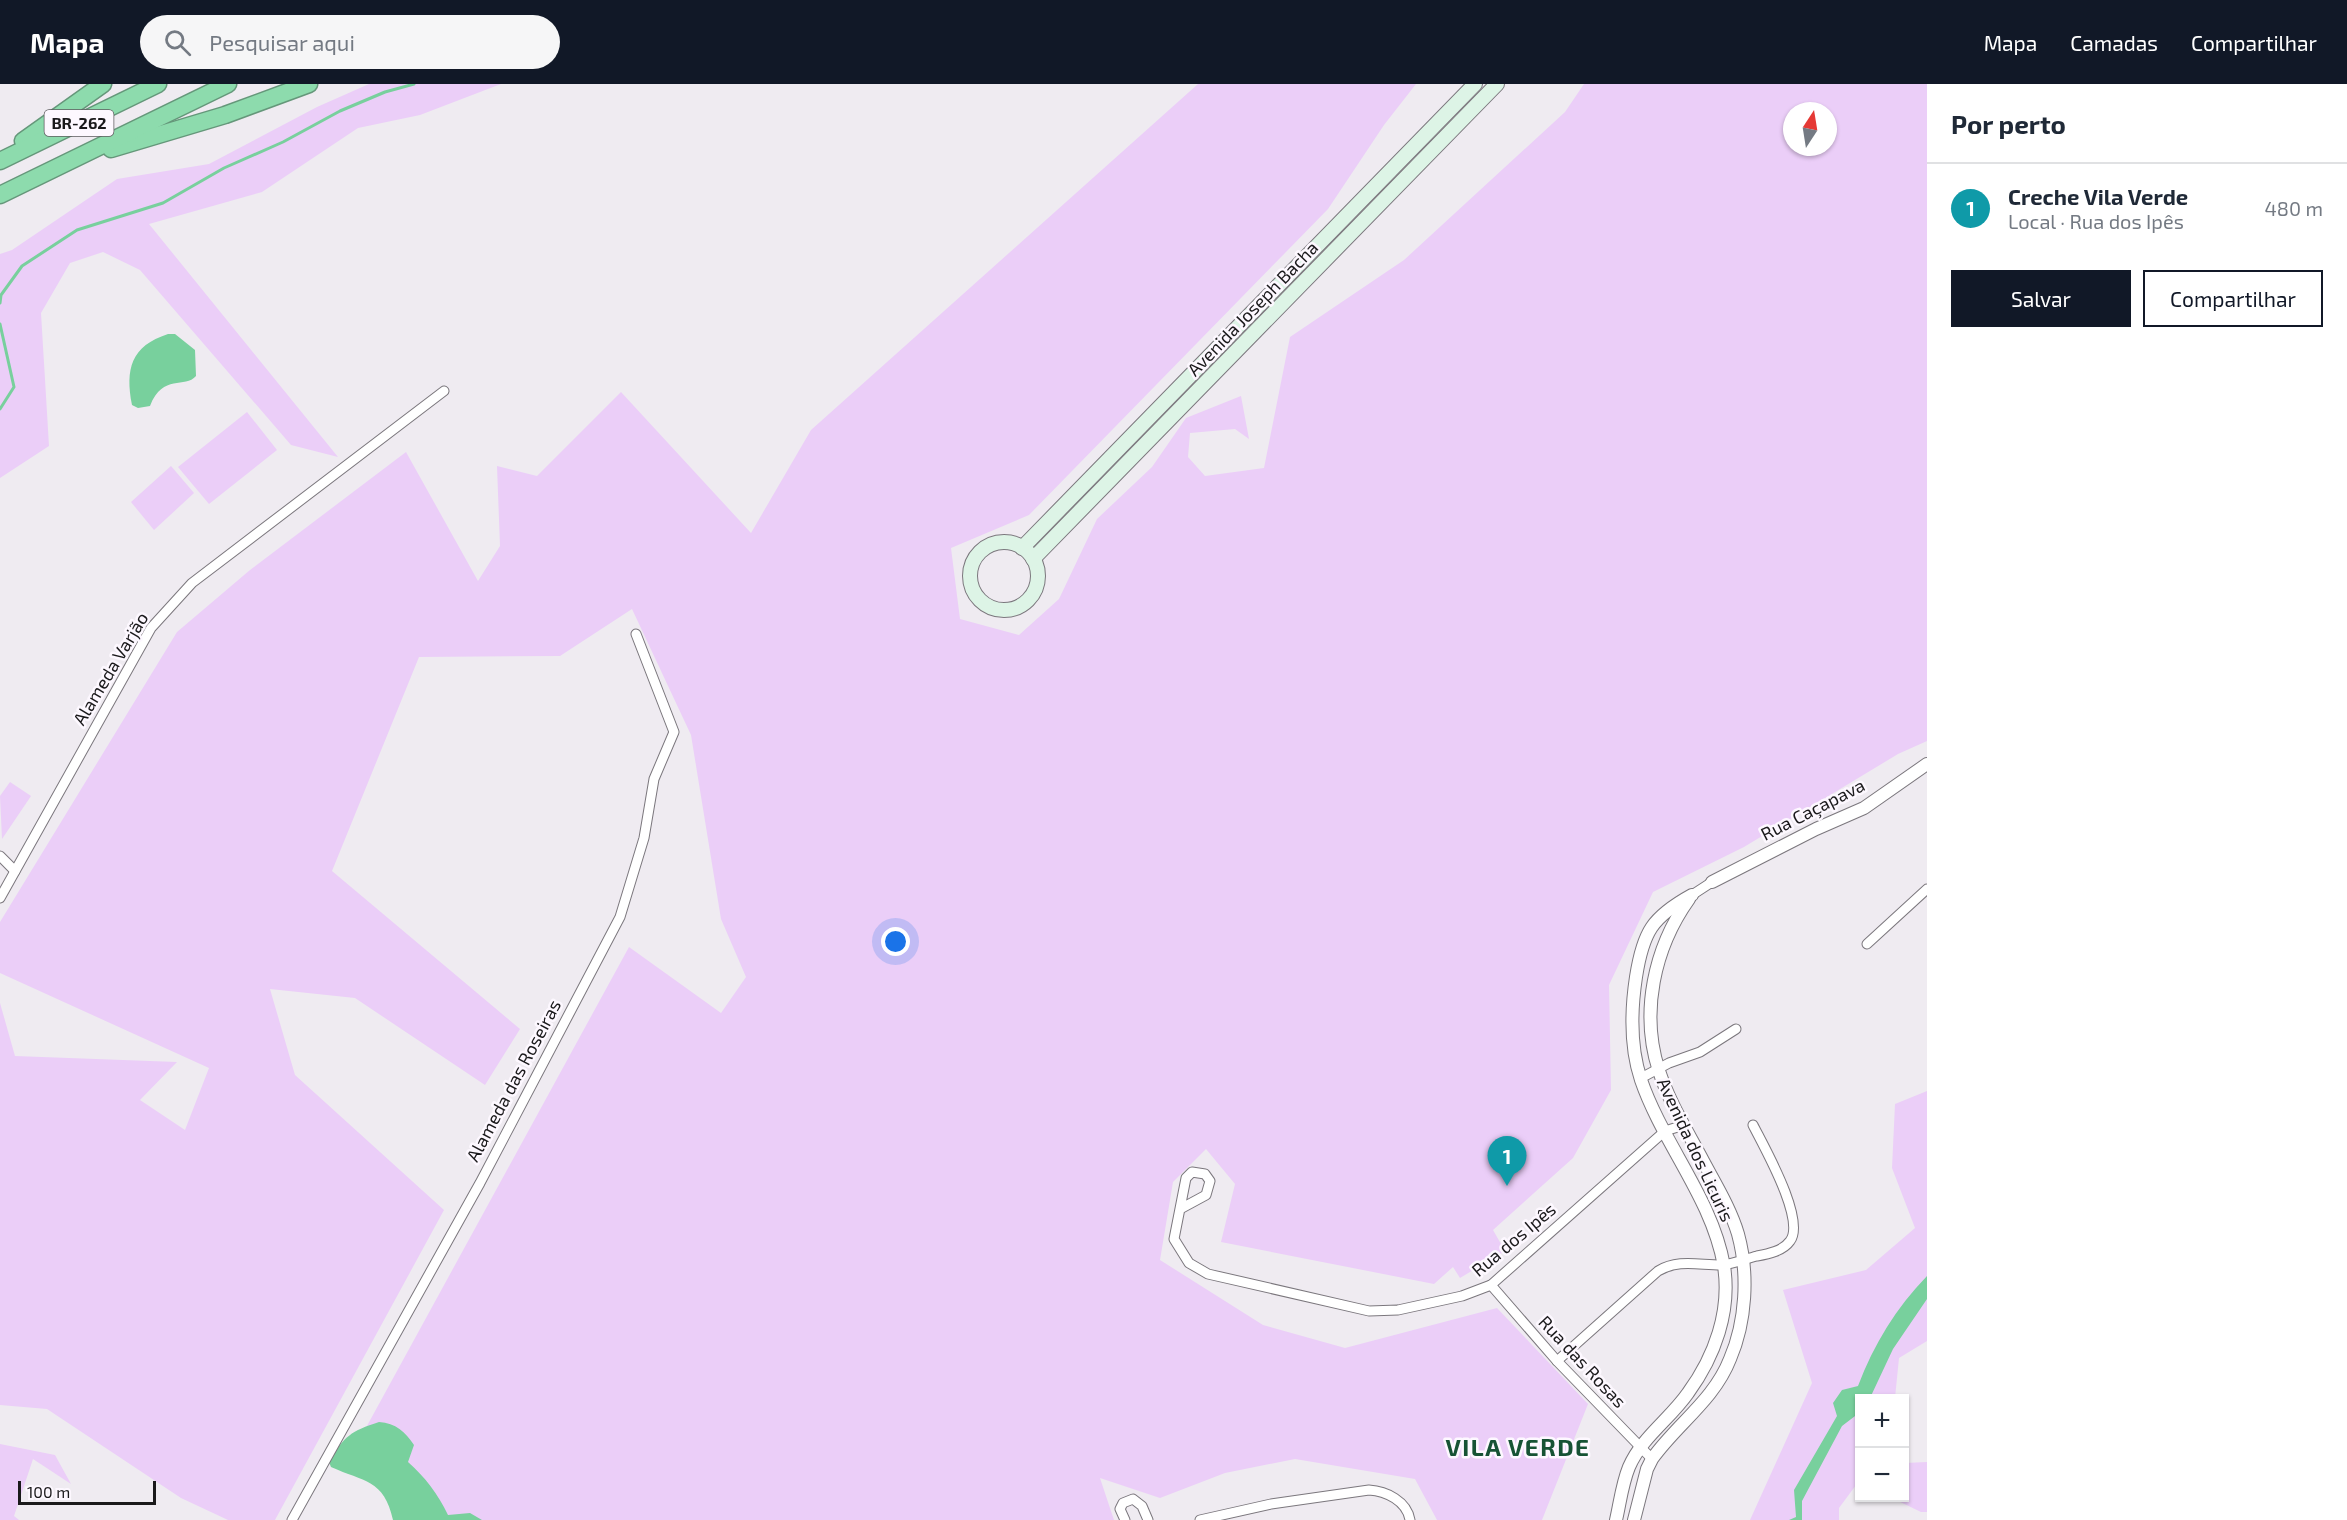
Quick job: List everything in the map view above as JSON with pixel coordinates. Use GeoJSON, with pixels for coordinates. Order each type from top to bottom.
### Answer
{"type":"FeatureCollection","features":[{"type":"Feature","properties":{"kind":"highway"},"geometry":{"type":"LineString","coordinates":[[0,160],[103,84]]}},
{"type":"Feature","properties":{"kind":"highway","name":"BR-262"},"geometry":{"type":"LineString","coordinates":[[0,160],[158,84]]}},
{"type":"Feature","properties":{"kind":"highway","name":"BR-262"},"geometry":{"type":"LineString","coordinates":[[0,195],[228,84]]}},
{"type":"Feature","properties":{"kind":"highway"},"geometry":{"type":"LineString","coordinates":[[70,161],[225,115],[309,84]]}},
{"type":"Feature","properties":{"kind":"main road","name":"Avenida Joseph Bacha"},"geometry":{"type":"LineString","coordinates":[[1022,548],[1475,84]]}},
{"type":"Feature","properties":{"kind":"main road","name":"Avenida Joseph Bacha"},"geometry":{"type":"LineString","coordinates":[[1033,559],[1497,84]]}},
{"type":"Feature","properties":{"kind":"main road"},"geometry":{"type":"LineString","coordinates":[[1001,542],[1022,548],[1033,559],[1038,580],[1029,599],[1020,606],[999,609],[980,600],[973,591],[971,569],[981,550],[1001,542]]}},
{"type":"Feature","properties":{"kind":"street","name":"Alameda Varjão"},"geometry":{"type":"LineString","coordinates":[[0,898],[151,628],[192,583],[444,391]]}},
{"type":"Feature","properties":{"kind":"street","name":"Alameda das Roseiras"},"geometry":{"type":"LineString","coordinates":[[292,1520],[480,1182],[620,917],[644,838],[654,779],[674,732],[636,634]]}},
{"type":"Feature","properties":{"kind":"street","name":"Rua Caçapava"},"geometry":{"type":"LineString","coordinates":[[1712,882],[1816,829],[1864,808],[1927,764]]}},
{"type":"Feature","properties":{"kind":"street"},"geometry":{"type":"LineString","coordinates":[[0,856],[15,871]]}},
{"type":"Feature","properties":{"kind":"street","name":"Avenida dos Licuris"},"geometry":{"type":"LineString","coordinates":[[1616,1520],[1629,1467],[1641,1448],[1688,1394],[1709,1357],[1721,1326],[1727,1296],[1724,1265],[1712,1221],[1665,1131],[1641,1078],[1631,1009],[1639,959],[1651,927],[1665,910],[1712,882]]}},
{"type":"Feature","properties":{"kind":"street"},"geometry":{"type":"LineString","coordinates":[[1867,944],[1927,889]]}},
{"type":"Feature","properties":{"kind":"street","name":"Avenida dos Licuris"},"geometry":{"type":"LineString","coordinates":[[1634,1520],[1647,1469],[1652,1459],[1711,1394],[1731,1358],[1744,1296],[1743,1260],[1729,1209],[1684,1125],[1658,1069],[1651,1029],[1652,992],[1663,944],[1676,917],[1692,895]]}},
{"type":"Feature","properties":{"kind":"street"},"geometry":{"type":"LineString","coordinates":[[1641,1078],[1700,1052],[1736,1029]]}},
{"type":"Feature","properties":{"kind":"street","name":"Rua dos Ipês"},"geometry":{"type":"LineString","coordinates":[[1182,1208],[1174,1230],[1176,1246],[1189,1263],[1208,1274],[1369,1311],[1398,1310],[1462,1296],[1491,1285],[1665,1131],[1684,1125]]}},
{"type":"Feature","properties":{"kind":"street"},"geometry":{"type":"LineString","coordinates":[[1557,1361],[1658,1271],[1672,1263],[1724,1265],[1782,1249],[1790,1242],[1794,1232],[1793,1219],[1782,1187],[1753,1125]]}},
{"type":"Feature","properties":{"kind":"street","name":"Rua das Rosas"},"geometry":{"type":"LineString","coordinates":[[1491,1285],[1557,1361],[1652,1459]]}},
{"type":"Feature","properties":{"kind":"street"},"geometry":{"type":"LineString","coordinates":[[1200,1520],[1282,1502],[1369,1490],[1382,1491],[1396,1498],[1410,1520]]}},
{"type":"Feature","properties":{"kind":"street"},"geometry":{"type":"LineString","coordinates":[[1125,1520],[1120,1509],[1123,1503],[1133,1499],[1142,1506],[1148,1520]]}},
{"type":"Feature","properties":{"kind":"shaded area"},"geometry":{"type":"Polygon","coordinates":[[[369,84],[501,84],[420,115],[358,128],[262,192],[149,224],[338,457],[291,445],[140,270],[103,252],[70,263],[41,313],[49,446],[0,478],[0,254],[12,250],[117,179],[209,164],[317,107],[369,84]]]}},
{"type":"Feature","properties":{"kind":"shaded area"},"geometry":{"type":"Polygon","coordinates":[[[1198,84],[1416,84],[1384,125],[1328,209],[1029,515],[951,548],[960,619],[1019,635],[1059,599],[1097,519],[1152,467],[1186,418],[1241,396],[1249,439],[1235,429],[1190,433],[1188,457],[1205,476],[1264,468],[1290,337],[1404,260],[1565,112],[1584,84],[1927,84],[1927,741],[1898,754],[1744,847],[1653,892],[1609,985],[1611,1090],[1573,1158],[1493,1230],[1505,1251],[1460,1278],[1453,1267],[1434,1284],[1221,1242],[1235,1184],[1206,1149],[1173,1182],[1160,1260],[1263,1325],[1345,1348],[1497,1308],[1588,1404],[1542,1520],[1437,1520],[1415,1479],[1295,1459],[1225,1473],[1160,1498],[1100,1478],[1114,1520],[433,1520],[362,1435],[629,947],[721,1013],[746,977],[721,919],[691,735],[632,609],[560,656],[419,657],[332,871],[520,1029],[485,1085],[355,998],[270,989],[295,1075],[444,1210],[275,1520],[228,1520],[181,1498],[47,1409],[0,1405],[0,1003],[15,1056],[177,1062],[140,1100],[185,1130],[209,1068],[0,973],[0,922],[177,632],[250,570],[406,452],[478,581],[500,546],[497,466],[537,476],[621,392],[751,533],[811,430],[1198,84]]]}},
{"type":"Feature","properties":{"kind":"shaded area"},"geometry":{"type":"Polygon","coordinates":[[[168,334],[175,334],[195,350],[196,376],[186,382],[167,385],[155,396],[150,406],[138,408],[132,405],[129,380],[134,360],[146,345],[168,334]]]}},
{"type":"Feature","properties":{"kind":"shaded area"},"geometry":{"type":"Polygon","coordinates":[[[247,412],[277,450],[209,504],[178,467],[247,412]]]}},
{"type":"Feature","properties":{"kind":"shaded area"},"geometry":{"type":"Polygon","coordinates":[[[171,466],[194,493],[154,530],[131,502],[171,466]]]}},
{"type":"Feature","properties":{"kind":"shaded area"},"geometry":{"type":"Polygon","coordinates":[[[10,782],[31,796],[2,839],[0,796],[10,782]]]}},
{"type":"Feature","properties":{"kind":"shaded area"},"geometry":{"type":"Polygon","coordinates":[[[1927,1091],[1927,1341],[1899,1358],[1895,1394],[1855,1394],[1855,1486],[1839,1508],[1839,1520],[1750,1520],[1812,1383],[1783,1290],[1866,1270],[1915,1228],[1892,1168],[1895,1104],[1927,1091]]]}},
{"type":"Feature","properties":{"kind":"shaded area"},"geometry":{"type":"Polygon","coordinates":[[[1927,1276],[1927,1299],[1893,1349],[1872,1394],[1855,1394],[1855,1416],[1842,1426],[1802,1501],[1802,1520],[1789,1520],[1796,1517],[1794,1490],[1837,1416],[1833,1403],[1842,1390],[1858,1386],[1887,1327],[1905,1301],[1927,1276]]]}},
{"type":"Feature","properties":{"kind":"shaded area"},"geometry":{"type":"Polygon","coordinates":[[[379,1422],[395,1426],[411,1440],[414,1445],[408,1462],[431,1486],[448,1515],[470,1513],[482,1520],[393,1520],[389,1507],[378,1489],[331,1467],[329,1462],[344,1440],[361,1428],[379,1422]]]}},
{"type":"Feature","properties":{"kind":"shaded area"},"geometry":{"type":"Polygon","coordinates":[[[0,1444],[55,1455],[71,1484],[33,1459],[14,1516],[19,1520],[0,1520],[0,1444]]]}},
{"type":"Feature","properties":{"kind":"shaded area"},"geometry":{"type":"Polygon","coordinates":[[[1927,1462],[1927,1512],[1921,1512],[1900,1502],[1909,1502],[1909,1463],[1927,1462]]]}},
{"type":"Feature","properties":{"kind":"waterway"},"geometry":{"type":"LineString","coordinates":[[0,303],[1,295],[22,266],[77,230],[163,203],[224,168],[283,142],[340,111],[385,92],[414,84]]}},
{"type":"Feature","properties":{"kind":"waterway"},"geometry":{"type":"LineString","coordinates":[[0,324],[14,387],[0,409]]}},
{"type":"Feature","properties":{"kind":"place","name":"Creche Vila Verde"},"geometry":{"type":"Point","coordinates":[1507,1186]}},
{"type":"Feature","properties":{"kind":"district","name":"VILA VERDE"},"geometry":{"type":"Point","coordinates":[1518,1448]}}]}
